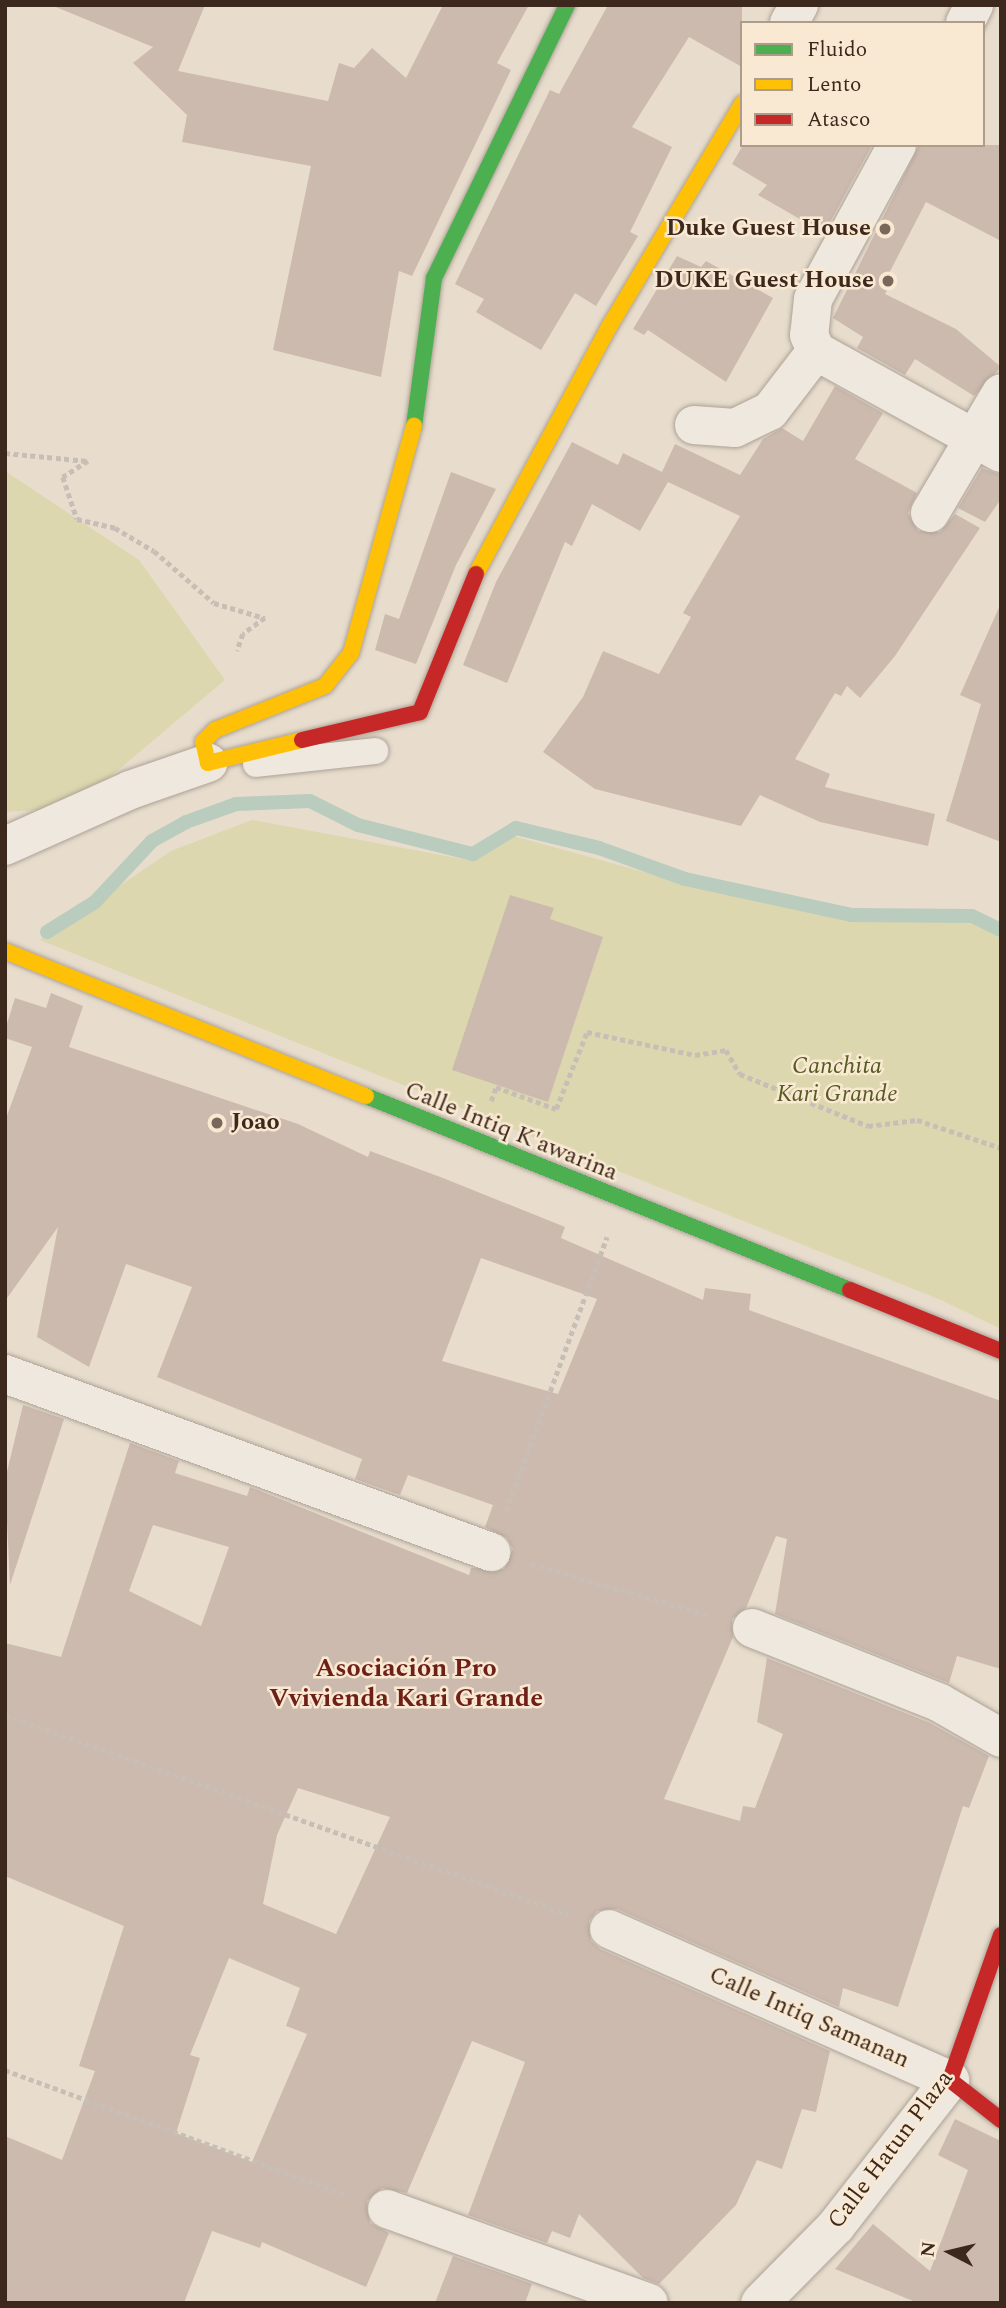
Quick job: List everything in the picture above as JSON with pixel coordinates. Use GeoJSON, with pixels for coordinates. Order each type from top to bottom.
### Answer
{"type":"FeatureCollection","features":[{"type":"Feature","properties":{"kind":"street"},"geometry":{"type":"LineString","coordinates":[[208,763],[203,742],[215,730],[325,686],[351,653],[415,424],[433,278],[567,5]]}},
{"type":"Feature","properties":{"kind":"street"},"geometry":{"type":"LineString","coordinates":[[790,21],[799,5]]}},
{"type":"Feature","properties":{"kind":"street"},"geometry":{"type":"LineString","coordinates":[[966,21],[974,5]]}},
{"type":"Feature","properties":{"kind":"street"},"geometry":{"type":"LineString","coordinates":[[5,846],[130,790],[208,763],[420,712],[482,561],[609,327],[740,107]]}},
{"type":"Feature","properties":{"kind":"street"},"geometry":{"type":"LineString","coordinates":[[694,425],[735,428],[770,411],[812,343],[813,299],[896,147]]}},
{"type":"Feature","properties":{"kind":"street"},"geometry":{"type":"LineString","coordinates":[[812,343],[988,445]]}},
{"type":"Feature","properties":{"kind":"street"},"geometry":{"type":"LineString","coordinates":[[930,513],[988,445],[1001,393]]}},
{"type":"Feature","properties":{"kind":"street","name":"Calle Intiq K'awarina"},"geometry":{"type":"LineString","coordinates":[[5,951],[475,1143],[1001,1351]]}},
{"type":"Feature","properties":{"kind":"street"},"geometry":{"type":"LineString","coordinates":[[5,1374],[491,1552]]}},
{"type":"Feature","properties":{"kind":"street"},"geometry":{"type":"LineString","coordinates":[[752,1628],[940,1703],[1001,1738]]}},
{"type":"Feature","properties":{"kind":"street","name":"Calle Intiq Samanan"},"geometry":{"type":"LineString","coordinates":[[609,1929],[950,2080],[1001,2120]]}},
{"type":"Feature","properties":{"kind":"street","name":"Calle Hatun Plaza"},"geometry":{"type":"LineString","coordinates":[[760,2303],[836,2226],[950,2080],[1001,1935]]}},
{"type":"Feature","properties":{"kind":"street"},"geometry":{"type":"LineString","coordinates":[[387,2209],[649,2303]]}},
{"type":"Feature","properties":{"kind":"lane"},"geometry":{"type":"LineString","coordinates":[[208,763],[274,765],[375,751]]}},
{"type":"Feature","properties":{"kind":"path"},"geometry":{"type":"LineString","coordinates":[[5,453],[88,461],[63,477],[77,519],[115,528],[153,551],[214,603],[265,618],[243,634],[237,652]]}},
{"type":"Feature","properties":{"kind":"path"},"geometry":{"type":"LineString","coordinates":[[475,1143],[496,1087],[556,1109],[587,1032],[695,1055],[726,1050],[740,1074],[868,1126],[917,1120],[1001,1148]]}},
{"type":"Feature","properties":{"kind":"path"},"geometry":{"type":"LineString","coordinates":[[620,1201],[491,1552],[752,1628]]}},
{"type":"Feature","properties":{"kind":"path"},"geometry":{"type":"LineString","coordinates":[[5,1715],[609,1929]]}},
{"type":"Feature","properties":{"kind":"path"},"geometry":{"type":"LineString","coordinates":[[5,2070],[387,2209]]}},
{"type":"Feature","properties":{"kind":"green space"},"geometry":{"type":"Polygon","coordinates":[[[5,471],[139,560],[225,680],[73,808],[5,812],[5,471]]]}},
{"type":"Feature","properties":{"kind":"green space","name":"Canchita Kari Grande"},"geometry":{"type":"Polygon","coordinates":[[[252,820],[473,861],[506,834],[673,880],[847,916],[912,915],[987,926],[1001,935],[1001,1329],[941,1300],[40,940],[171,851],[252,820]]]}},
{"type":"Feature","properties":{"kind":"building"},"geometry":{"type":"Polygon","coordinates":[[[51,5],[205,5],[178,71],[328,101],[339,63],[354,68],[372,48],[406,78],[443,5],[529,5],[497,63],[511,70],[412,276],[399,271],[381,377],[273,350],[311,166],[182,142],[187,115],[133,63],[153,47],[51,5]]]}},
{"type":"Feature","properties":{"kind":"building"},"geometry":{"type":"Polygon","coordinates":[[[608,5],[742,5],[740,66],[689,37],[632,127],[672,147],[630,232],[638,236],[596,306],[575,293],[541,350],[476,312],[484,299],[455,284],[550,90],[559,94],[608,5]]]}},
{"type":"Feature","properties":{"kind":"building"},"geometry":{"type":"Polygon","coordinates":[[[1001,145],[1001,241],[926,202],[885,281],[890,285],[885,294],[956,329],[1001,367],[974,396],[915,359],[905,375],[857,348],[863,337],[833,318],[918,147],[1001,145]]]}},
{"type":"Feature","properties":{"kind":"building"},"geometry":{"type":"Polygon","coordinates":[[[742,147],[871,147],[824,233],[758,195],[767,185],[732,164],[742,147]]]}},
{"type":"Feature","properties":{"kind":"building"},"geometry":{"type":"Polygon","coordinates":[[[677,256],[701,267],[706,261],[773,298],[726,382],[648,330],[644,335],[633,329],[677,256]]]}},
{"type":"Feature","properties":{"kind":"building"},"geometry":{"type":"Polygon","coordinates":[[[835,386],[883,413],[855,459],[917,493],[908,513],[918,531],[940,532],[955,514],[980,528],[895,656],[860,698],[847,686],[841,696],[835,693],[795,759],[830,774],[825,787],[935,814],[928,846],[820,822],[760,795],[741,826],[595,789],[543,752],[583,697],[603,651],[659,674],[691,617],[683,613],[740,516],[668,482],[640,531],[592,504],[572,546],[565,542],[507,683],[463,665],[496,582],[572,442],[618,465],[623,453],[662,472],[675,444],[740,475],[763,439],[782,428],[803,441],[835,386]]]}},
{"type":"Feature","properties":{"kind":"building"},"geometry":{"type":"Polygon","coordinates":[[[982,468],[1001,475],[1001,499],[985,522],[958,508],[982,468]]]}},
{"type":"Feature","properties":{"kind":"building"},"geometry":{"type":"Polygon","coordinates":[[[451,472],[496,489],[456,565],[416,664],[375,650],[385,614],[399,619],[451,472]]]}},
{"type":"Feature","properties":{"kind":"building"},"geometry":{"type":"Polygon","coordinates":[[[1001,603],[1001,842],[946,821],[981,704],[960,695],[1001,603]]]}},
{"type":"Feature","properties":{"kind":"building"},"geometry":{"type":"Polygon","coordinates":[[[510,895],[554,908],[550,919],[603,937],[548,1102],[452,1070],[510,895]]]}},
{"type":"Feature","properties":{"kind":"building"},"geometry":{"type":"Polygon","coordinates":[[[51,993],[83,1006],[69,1047],[298,1124],[368,1157],[370,1151],[443,1178],[565,1227],[561,1238],[703,1300],[705,1288],[751,1294],[749,1310],[1001,1401],[1001,1669],[957,1656],[949,1683],[775,1614],[787,1539],[776,1536],[746,1608],[732,1619],[733,1637],[664,1799],[740,1821],[743,1806],[755,1808],[783,1734],[757,1722],[767,1658],[930,1723],[989,1756],[969,1808],[963,1806],[898,2007],[843,1988],[839,2007],[617,1909],[597,1911],[589,1921],[591,1941],[600,1949],[830,2051],[816,2112],[802,2109],[782,2169],[757,2160],[736,2205],[659,2284],[643,2278],[579,2214],[570,2238],[552,2231],[547,2243],[468,2215],[525,2062],[472,2041],[407,2193],[382,2188],[367,2201],[370,2223],[389,2233],[366,2287],[262,2242],[260,2248],[212,2231],[184,2303],[5,2303],[5,2136],[62,2160],[95,2071],[79,2066],[124,1926],[5,1876],[5,1643],[61,1657],[130,1443],[179,1461],[175,1473],[247,1496],[250,1487],[469,1575],[471,1568],[504,1569],[513,1549],[507,1538],[485,1527],[493,1505],[408,1475],[400,1495],[355,1479],[362,1459],[157,1377],[192,1287],[126,1264],[89,1367],[37,1337],[58,1227],[5,1301],[5,1121],[32,1047],[5,1038],[5,1030],[15,998],[46,1008],[51,993]],[[481,1258],[442,1361],[558,1394],[597,1299],[481,1258]],[[153,1525],[129,1591],[201,1626],[229,1547],[153,1525]],[[298,1788],[277,1835],[263,1904],[336,1934],[390,1817],[298,1788]],[[229,1958],[190,2055],[200,2058],[176,2133],[252,2162],[307,2034],[286,2026],[300,1988],[229,1958]]]}},
{"type":"Feature","properties":{"kind":"building"},"geometry":{"type":"Polygon","coordinates":[[[23,1405],[64,1419],[10,1585],[5,1480],[23,1405]]]}},
{"type":"Feature","properties":{"kind":"building"},"geometry":{"type":"Polygon","coordinates":[[[955,2119],[1001,2141],[1001,2303],[918,2303],[835,2269],[873,2224],[930,2271],[968,2170],[938,2155],[955,2119]]]}},
{"type":"Feature","properties":{"kind":"building"},"geometry":{"type":"Polygon","coordinates":[[[453,2256],[532,2284],[525,2303],[435,2303],[453,2256]]]}},
{"type":"Feature","properties":{"kind":"waterway"},"geometry":{"type":"LineString","coordinates":[[47,932],[95,902],[152,841],[186,822],[236,804],[310,801],[358,825],[473,854],[516,828],[599,848],[685,879],[851,915],[972,916],[1001,930]]}},
{"type":"Feature","properties":{"kind":"traffic: fast"},"geometry":{"type":"LineString","coordinates":[[414,426],[434,278],[567,5]]}},
{"type":"Feature","properties":{"kind":"traffic: fast"},"geometry":{"type":"LineString","coordinates":[[366,1096],[850,1290]]}},
{"type":"Feature","properties":{"kind":"traffic: slow"},"geometry":{"type":"LineString","coordinates":[[476,574],[609,327],[740,107]]}},
{"type":"Feature","properties":{"kind":"traffic: slow"},"geometry":{"type":"LineString","coordinates":[[302,740],[208,763],[203,742],[215,730],[325,686],[351,653],[414,426]]}},
{"type":"Feature","properties":{"kind":"traffic: slow"},"geometry":{"type":"LineString","coordinates":[[5,951],[366,1096]]}},
{"type":"Feature","properties":{"kind":"traffic: jam"},"geometry":{"type":"LineString","coordinates":[[302,740],[420,712],[476,574]]}},
{"type":"Feature","properties":{"kind":"traffic: jam"},"geometry":{"type":"LineString","coordinates":[[850,1290],[1001,1351]]}},
{"type":"Feature","properties":{"kind":"traffic: jam"},"geometry":{"type":"LineString","coordinates":[[1001,1935],[950,2080],[1001,2120]]}},
{"type":"Feature","properties":{"kind":"place","name":"Duke Guest House"},"geometry":{"type":"Point","coordinates":[885,229]}},
{"type":"Feature","properties":{"kind":"place","name":"DUKE Guest House"},"geometry":{"type":"Point","coordinates":[888,281]}},
{"type":"Feature","properties":{"kind":"place","name":"Joao"},"geometry":{"type":"Point","coordinates":[217,1123]}},
{"type":"Feature","properties":{"kind":"district","name":"Asociación Pro Vvivienda Kari Grande"},"geometry":{"type":"Point","coordinates":[406,1684]}}]}
